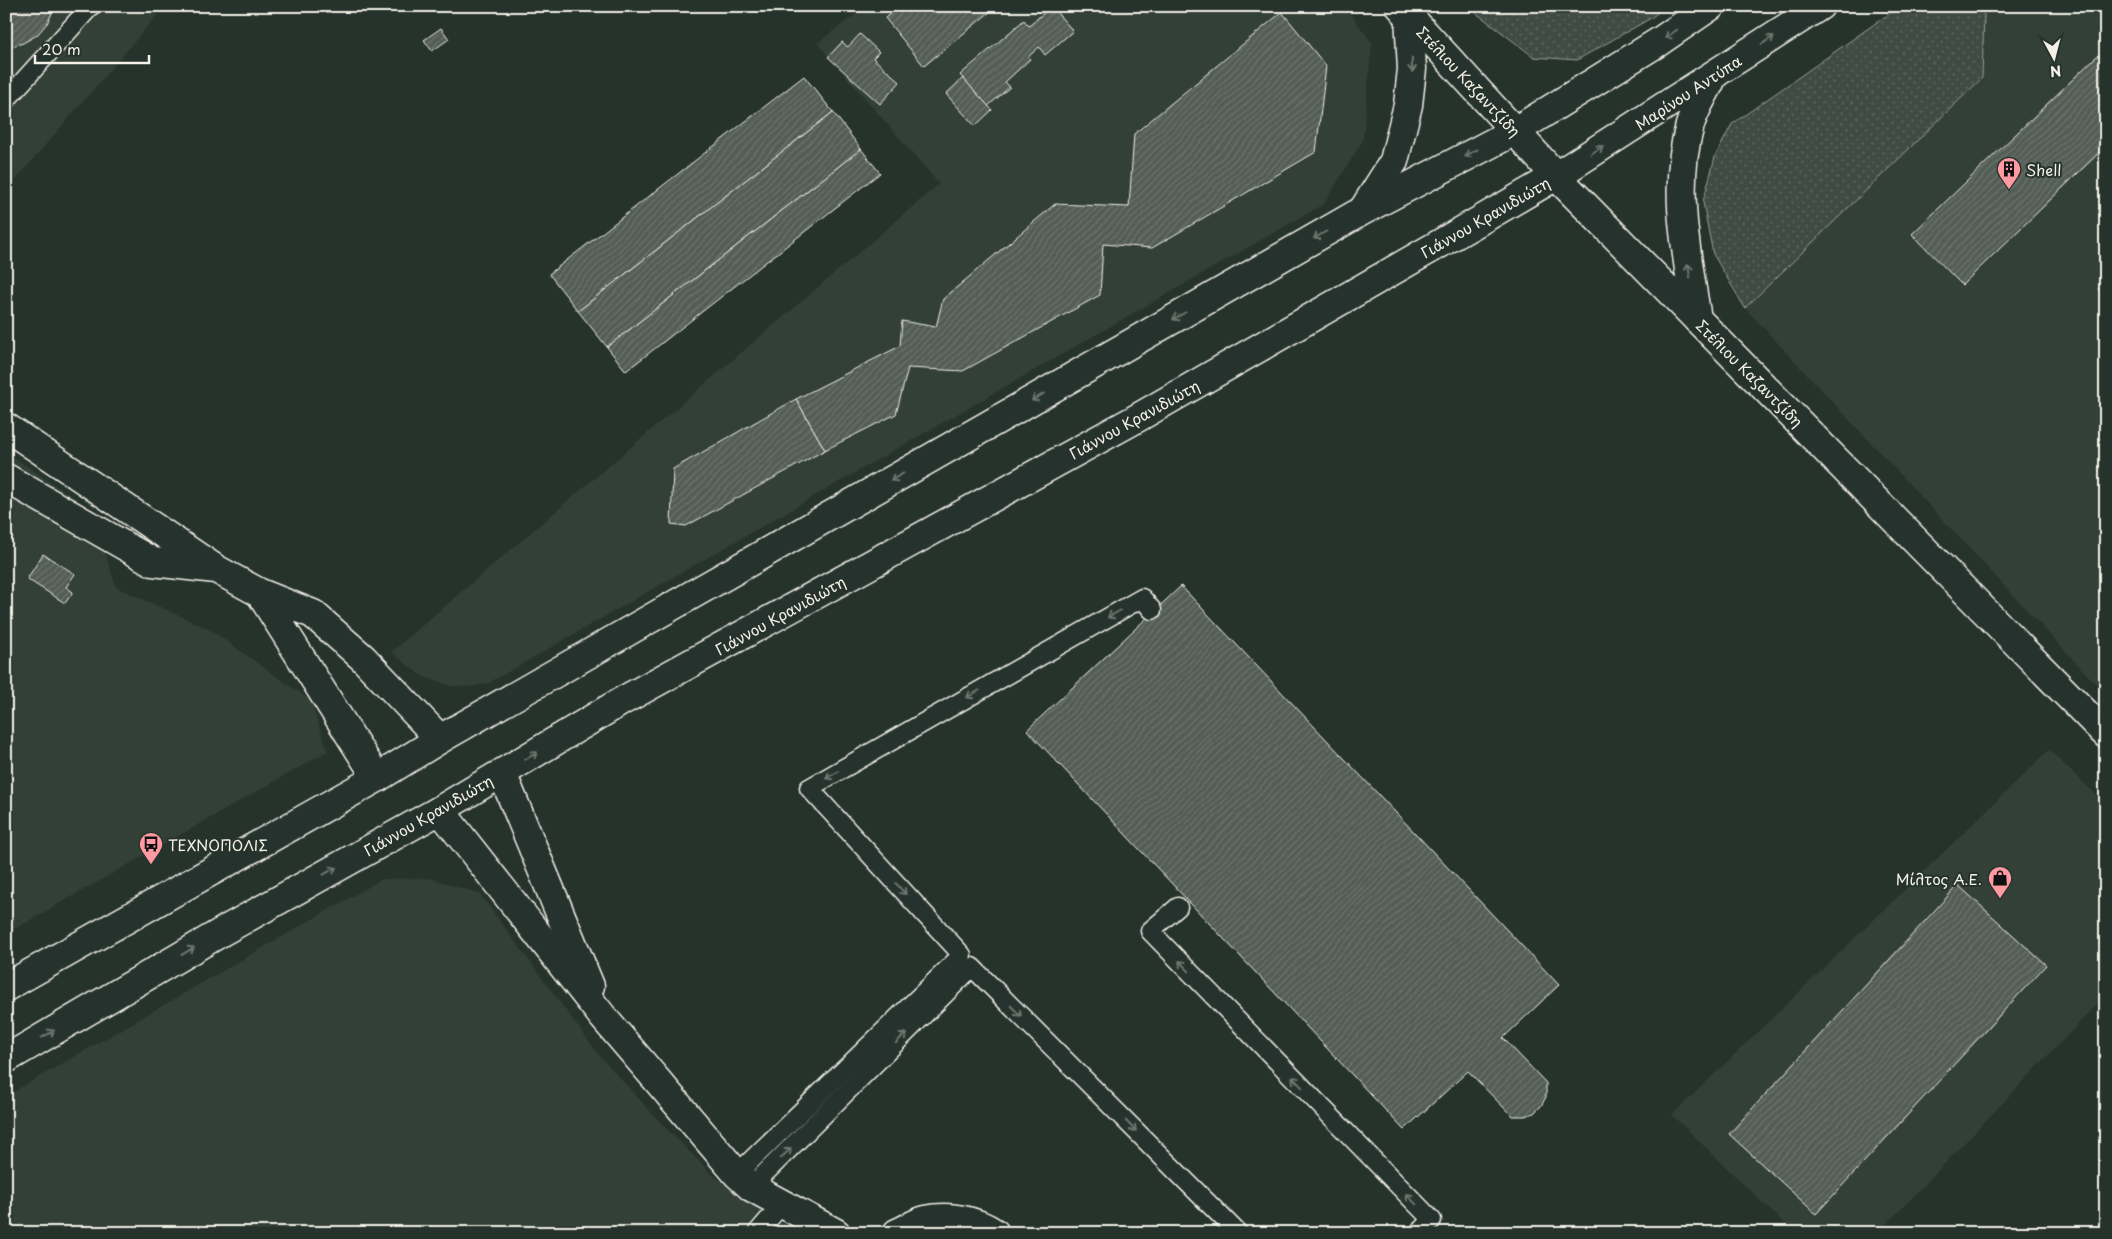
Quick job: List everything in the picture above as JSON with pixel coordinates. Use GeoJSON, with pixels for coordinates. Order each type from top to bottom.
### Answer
{"type":"FeatureCollection","features":[{"type":"Feature","properties":{"kind":"street"},"geometry":{"type":"LineString","coordinates":[[6,987],[377,778],[440,739],[1362,211],[1515,131],[1660,41],[1711,6]]}},
{"type":"Feature","properties":{"kind":"street","name":"Μαρίνου Αντύπα"},"geometry":{"type":"LineString","coordinates":[[1556,176],[1820,6]]}},
{"type":"Feature","properties":{"kind":"street"},"geometry":{"type":"LineString","coordinates":[[1362,211],[1394,161],[1408,105],[1412,68],[1405,11]]}},
{"type":"Feature","properties":{"kind":"street","name":"Στέλιου Καζαντζίδη"},"geometry":{"type":"LineString","coordinates":[[1405,11],[1556,176],[2106,734]]}},
{"type":"Feature","properties":{"kind":"street"},"geometry":{"type":"LineString","coordinates":[[1697,319],[1684,239],[1682,206],[1683,166],[1690,124],[1713,76]]}},
{"type":"Feature","properties":{"kind":"street","name":"Γιάννου Κρανιδιώτη"},"geometry":{"type":"LineString","coordinates":[[6,1059],[225,930],[440,810],[622,701],[1132,421],[1556,176]]}},
{"type":"Feature","properties":{"kind":"street"},"geometry":{"type":"LineString","coordinates":[[6,427],[216,569],[260,593],[314,614],[363,658],[440,739]]}},
{"type":"Feature","properties":{"kind":"street"},"geometry":{"type":"LineString","coordinates":[[6,478],[153,562],[216,569]]}},
{"type":"Feature","properties":{"kind":"street"},"geometry":{"type":"LineString","coordinates":[[260,593],[377,778]]}},
{"type":"Feature","properties":{"kind":"street"},"geometry":{"type":"LineString","coordinates":[[502,773],[604,1017]]}},
{"type":"Feature","properties":{"kind":"street"},"geometry":{"type":"LineString","coordinates":[[440,810],[604,1017],[744,1181],[836,1233]]}},
{"type":"Feature","properties":{"kind":"street"},"geometry":{"type":"LineString","coordinates":[[897,1233],[926,1220],[957,1218],[986,1227],[995,1233]]}},
{"type":"Feature","properties":{"kind":"lane"},"geometry":{"type":"LineString","coordinates":[[6,100],[91,6]]}},
{"type":"Feature","properties":{"kind":"lane"},"geometry":{"type":"LineString","coordinates":[[744,1181],[962,956],[809,788],[1142,598],[1152,610]]}},
{"type":"Feature","properties":{"kind":"lane"},"geometry":{"type":"LineString","coordinates":[[1178,907],[1150,931],[1432,1220],[1418,1233]]}},
{"type":"Feature","properties":{"kind":"lane"},"geometry":{"type":"LineString","coordinates":[[744,1181],[972,967],[1238,1233]]}},
{"type":"Feature","properties":{"kind":"lane"},"geometry":{"type":"LineString","coordinates":[[757,1233],[782,1204]]}},
{"type":"Feature","properties":{"kind":"shaded area"},"geometry":{"type":"Polygon","coordinates":[[[6,6],[165,6],[6,191],[6,6]]]}},
{"type":"Feature","properties":{"kind":"shaded area"},"geometry":{"type":"Polygon","coordinates":[[[867,6],[1345,6],[1372,43],[1363,140],[1324,204],[487,684],[469,687],[451,686],[422,676],[391,652],[939,184],[817,43],[867,6]]]}},
{"type":"Feature","properties":{"kind":"shaded area"},"geometry":{"type":"Polygon","coordinates":[[[1467,6],[1666,6],[1651,18],[1577,60],[1534,57],[1467,6]]]}},
{"type":"Feature","properties":{"kind":"shaded area"},"geometry":{"type":"Polygon","coordinates":[[[1900,6],[1970,6],[1984,14],[1982,78],[1745,308],[1713,254],[1703,202],[1715,157],[1732,124],[1900,6]]]}},
{"type":"Feature","properties":{"kind":"shaded area"},"geometry":{"type":"Polygon","coordinates":[[[1970,6],[2106,6],[2106,695],[1745,308],[1982,78],[1984,14],[1970,6]]]}},
{"type":"Feature","properties":{"kind":"shaded area"},"geometry":{"type":"Polygon","coordinates":[[[6,452],[92,510],[116,587],[211,630],[310,700],[328,751],[6,934],[6,452]]]}},
{"type":"Feature","properties":{"kind":"shaded area","name":"Μίλτος Α.Ε."},"geometry":{"type":"Polygon","coordinates":[[[2049,750],[2106,804],[2106,995],[1878,1233],[1794,1233],[1672,1115],[2049,750]]]}},
{"type":"Feature","properties":{"kind":"shaded area"},"geometry":{"type":"Polygon","coordinates":[[[430,878],[480,894],[599,1055],[661,1123],[714,1176],[793,1233],[6,1233],[6,1096],[382,879],[430,878]]]}},
{"type":"Feature","properties":{"kind":"building"},"geometry":{"type":"Polygon","coordinates":[[[6,6],[55,6],[48,22],[37,35],[23,43],[10,47],[6,52],[6,6]]]}},
{"type":"Feature","properties":{"kind":"building"},"geometry":{"type":"Polygon","coordinates":[[[900,6],[997,6],[924,66],[885,18],[900,6]]]}},
{"type":"Feature","properties":{"kind":"building"},"geometry":{"type":"Polygon","coordinates":[[[1051,6],[1073,31],[1045,55],[1039,47],[1028,57],[1030,59],[1005,82],[1010,87],[988,106],[960,75],[1024,20],[1029,26],[1051,6]]]}},
{"type":"Feature","properties":{"kind":"building"},"geometry":{"type":"Polygon","coordinates":[[[1282,12],[1326,66],[1316,152],[1152,248],[1103,244],[1100,295],[963,371],[908,368],[896,414],[825,450],[796,399],[900,346],[902,321],[936,327],[943,299],[1055,204],[1129,207],[1134,134],[1282,12]]]}},
{"type":"Feature","properties":{"kind":"building"},"geometry":{"type":"Polygon","coordinates":[[[441,28],[449,39],[432,51],[424,40],[441,28]]]}},
{"type":"Feature","properties":{"kind":"building"},"geometry":{"type":"Polygon","coordinates":[[[860,34],[879,52],[873,58],[900,82],[880,104],[828,57],[842,42],[848,47],[860,34]]]}},
{"type":"Feature","properties":{"kind":"building","name":"Shell"},"geometry":{"type":"Polygon","coordinates":[[[2098,55],[2106,63],[2106,146],[1962,285],[1912,234],[2098,55]]]}},
{"type":"Feature","properties":{"kind":"building"},"geometry":{"type":"Polygon","coordinates":[[[804,76],[833,112],[578,311],[549,274],[804,76]]]}},
{"type":"Feature","properties":{"kind":"building"},"geometry":{"type":"Polygon","coordinates":[[[963,78],[992,110],[975,126],[946,94],[963,78]]]}},
{"type":"Feature","properties":{"kind":"building"},"geometry":{"type":"Polygon","coordinates":[[[833,112],[861,149],[607,347],[578,311],[833,112]]]}},
{"type":"Feature","properties":{"kind":"building"},"geometry":{"type":"Polygon","coordinates":[[[861,149],[880,173],[626,371],[607,347],[861,149]]]}},
{"type":"Feature","properties":{"kind":"building"},"geometry":{"type":"Polygon","coordinates":[[[2106,282],[2106,298],[2098,289],[2106,282]]]}},
{"type":"Feature","properties":{"kind":"building"},"geometry":{"type":"Polygon","coordinates":[[[796,399],[825,450],[686,526],[671,524],[673,469],[796,399]]]}},
{"type":"Feature","properties":{"kind":"building"},"geometry":{"type":"Polygon","coordinates":[[[43,554],[75,574],[66,587],[73,592],[65,603],[27,579],[43,554]]]}},
{"type":"Feature","properties":{"kind":"building"},"geometry":{"type":"Polygon","coordinates":[[[1181,586],[1559,985],[1503,1038],[1546,1083],[1546,1097],[1534,1113],[1525,1116],[1512,1116],[1468,1071],[1404,1130],[1027,730],[1181,586]]]}},
{"type":"Feature","properties":{"kind":"building"},"geometry":{"type":"Polygon","coordinates":[[[1958,885],[2046,965],[1816,1214],[1729,1134],[1958,885]]]}},
{"type":"Feature","properties":{"kind":"place","name":"Shell"},"geometry":{"type":"Point","coordinates":[2009,190]}},
{"type":"Feature","properties":{"kind":"place","name":"ΤΕΧΝΟΠΟΛΙΣ"},"geometry":{"type":"Point","coordinates":[151,865]}},
{"type":"Feature","properties":{"kind":"place","name":"Μίλτος Α.Ε."},"geometry":{"type":"Point","coordinates":[2000,899]}}]}
